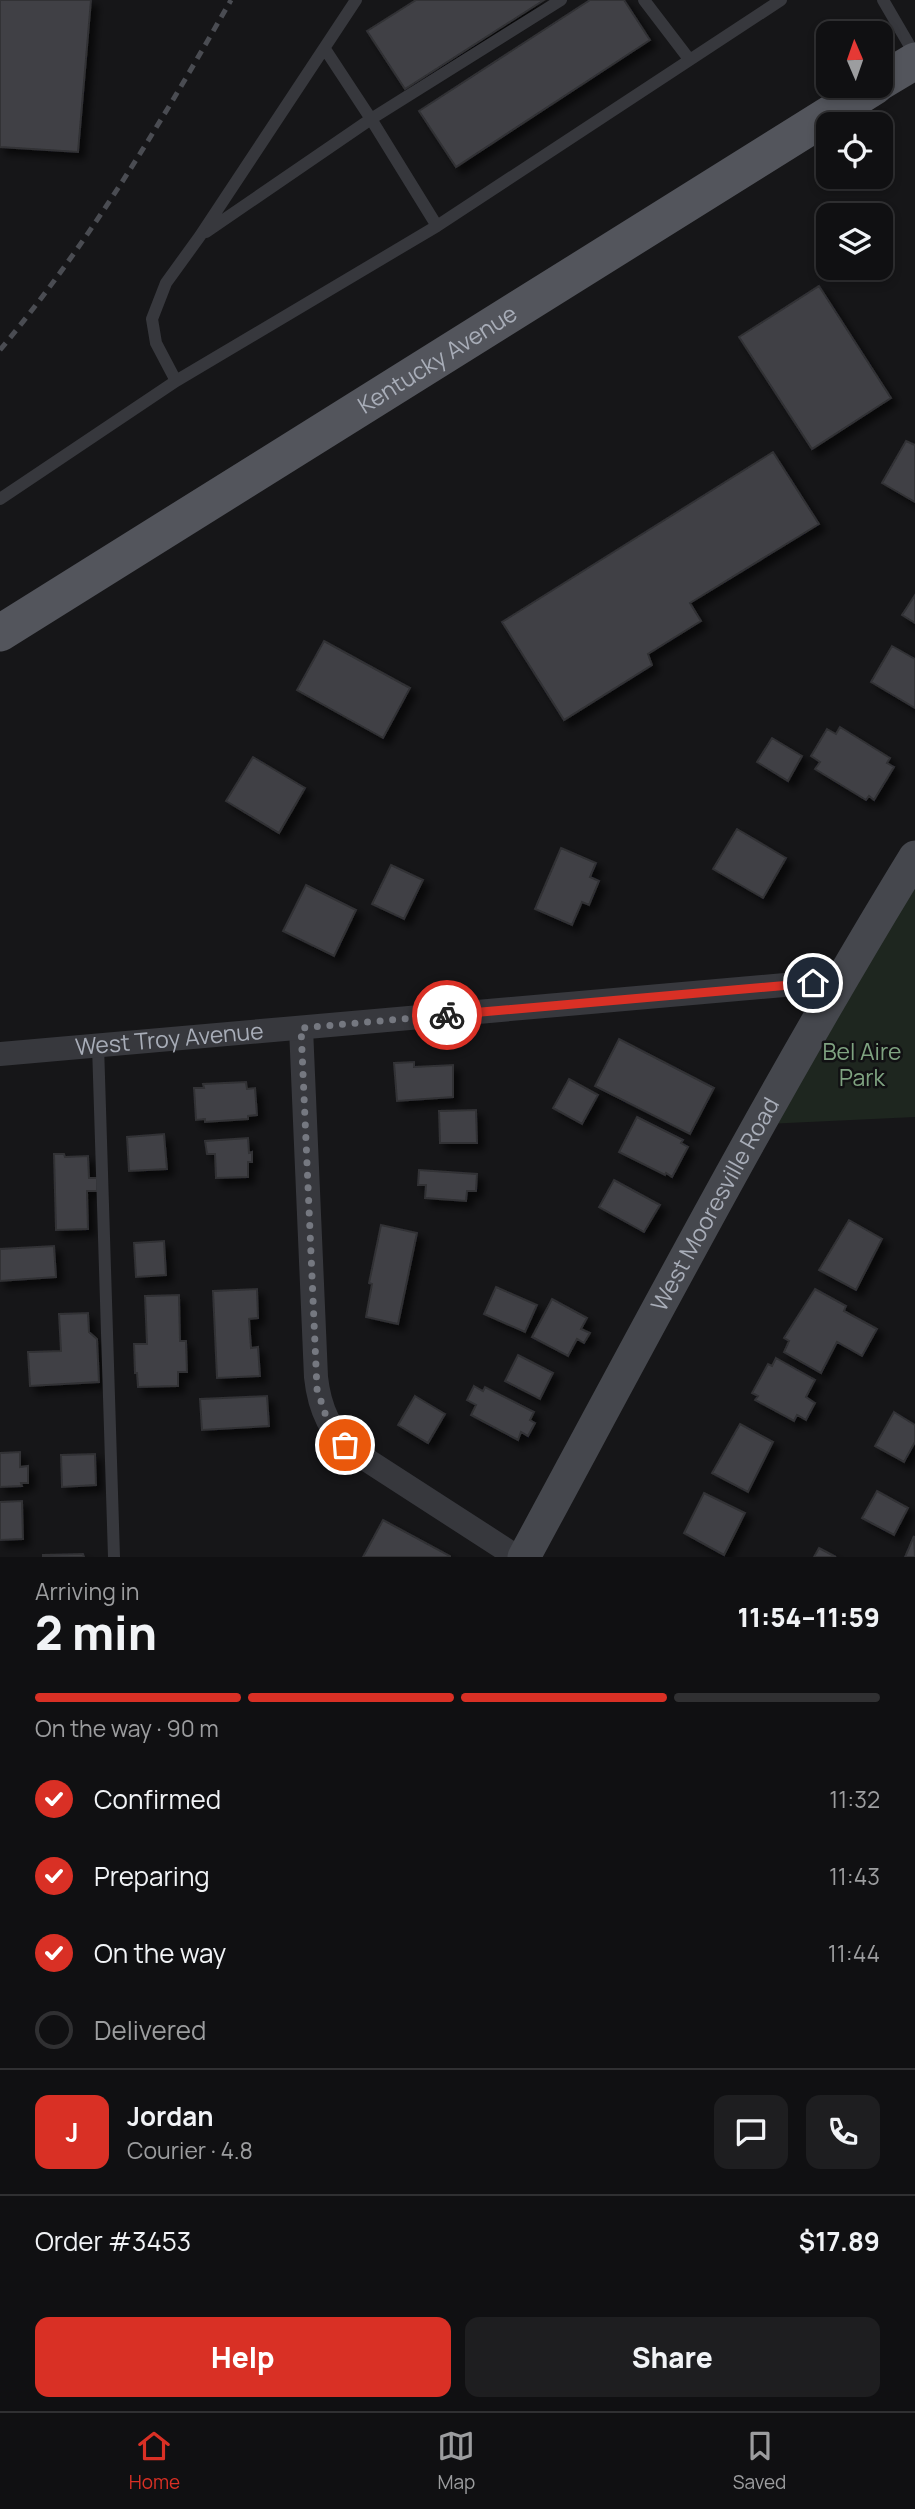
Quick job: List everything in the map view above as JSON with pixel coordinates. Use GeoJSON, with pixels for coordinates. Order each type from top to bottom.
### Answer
{"type":"FeatureCollection","features":[{"type":"Feature","properties":{"kind":"main road"},"geometry":{"type":"LineString","coordinates":[[893,74],[915,61]]}},
{"type":"Feature","properties":{"kind":"main road","name":"Kentucky Avenue"},"geometry":{"type":"LineString","coordinates":[[0,633],[856,98]]}},
{"type":"Feature","properties":{"kind":"main road","name":"West Mooresville Road"},"geometry":{"type":"LineString","coordinates":[[524,1557],[760,1121],[915,857]]}},
{"type":"Feature","properties":{"kind":"street","name":"West Troy Avenue"},"geometry":{"type":"LineString","coordinates":[[0,1054],[841,980]]}},
{"type":"Feature","properties":{"kind":"street"},"geometry":{"type":"LineString","coordinates":[[301,1028],[319,1400],[332,1429],[353,1451],[517,1557]]}},
{"type":"Feature","properties":{"kind":"lane"},"geometry":{"type":"LineString","coordinates":[[176,381],[156,343],[152,319],[166,283],[356,0]]}},
{"type":"Feature","properties":{"kind":"lane"},"geometry":{"type":"LineString","coordinates":[[200,236],[372,119],[561,0]]}},
{"type":"Feature","properties":{"kind":"lane"},"geometry":{"type":"LineString","coordinates":[[643,0],[689,60]]}},
{"type":"Feature","properties":{"kind":"lane"},"geometry":{"type":"LineString","coordinates":[[0,499],[176,381],[437,226],[781,0]]}},
{"type":"Feature","properties":{"kind":"lane"},"geometry":{"type":"LineString","coordinates":[[883,0],[915,55]]}},
{"type":"Feature","properties":{"kind":"lane"},"geometry":{"type":"LineString","coordinates":[[325,49],[372,119],[437,226]]}},
{"type":"Feature","properties":{"kind":"lane"},"geometry":{"type":"LineString","coordinates":[[98,1045],[114,1557]]}},
{"type":"Feature","properties":{"kind":"green space","name":"Bel Aire Park"},"geometry":{"type":"Polygon","coordinates":[[[915,879],[915,1117],[766,1124],[915,879]]]}},
{"type":"Feature","properties":{"kind":"building"},"geometry":{"type":"Polygon","coordinates":[[[0,0],[91,0],[78,152],[0,147],[0,0]]]}},
{"type":"Feature","properties":{"kind":"building"},"geometry":{"type":"Polygon","coordinates":[[[416,0],[544,0],[405,89],[367,31],[416,0]]]}},
{"type":"Feature","properties":{"kind":"building"},"geometry":{"type":"Polygon","coordinates":[[[590,0],[624,0],[650,40],[456,167],[419,111],[590,0]]]}},
{"type":"Feature","properties":{"kind":"building"},"geometry":{"type":"Polygon","coordinates":[[[819,286],[891,398],[812,449],[739,337],[819,286]]]}},
{"type":"Feature","properties":{"kind":"building"},"geometry":{"type":"Polygon","coordinates":[[[906,441],[915,445],[915,502],[882,483],[906,441]]]}},
{"type":"Feature","properties":{"kind":"building"},"geometry":{"type":"Polygon","coordinates":[[[773,452],[819,524],[690,603],[701,621],[648,654],[652,665],[564,720],[502,622],[773,452]]]}},
{"type":"Feature","properties":{"kind":"building"},"geometry":{"type":"Polygon","coordinates":[[[915,595],[915,623],[902,615],[915,595]]]}},
{"type":"Feature","properties":{"kind":"building"},"geometry":{"type":"Polygon","coordinates":[[[324,641],[410,688],[383,738],[297,690],[324,641]]]}},
{"type":"Feature","properties":{"kind":"building"},"geometry":{"type":"Polygon","coordinates":[[[892,646],[915,659],[915,708],[871,682],[892,646]]]}},
{"type":"Feature","properties":{"kind":"building"},"geometry":{"type":"Polygon","coordinates":[[[840,727],[890,758],[887,763],[894,767],[874,800],[869,796],[866,800],[815,769],[820,762],[811,756],[827,729],[836,734],[840,727]]]}},
{"type":"Feature","properties":{"kind":"building"},"geometry":{"type":"Polygon","coordinates":[[[772,738],[802,756],[788,781],[757,762],[772,738]]]}},
{"type":"Feature","properties":{"kind":"building"},"geometry":{"type":"Polygon","coordinates":[[[253,757],[305,788],[279,833],[226,801],[253,757]]]}},
{"type":"Feature","properties":{"kind":"building"},"geometry":{"type":"Polygon","coordinates":[[[737,829],[786,858],[763,898],[713,869],[737,829]]]}},
{"type":"Feature","properties":{"kind":"building"},"geometry":{"type":"Polygon","coordinates":[[[561,848],[596,863],[590,877],[599,881],[589,905],[582,902],[572,925],[535,909],[561,848]]]}},
{"type":"Feature","properties":{"kind":"building"},"geometry":{"type":"Polygon","coordinates":[[[391,865],[423,880],[404,919],[372,904],[391,865]]]}},
{"type":"Feature","properties":{"kind":"building"},"geometry":{"type":"Polygon","coordinates":[[[306,885],[356,910],[334,956],[283,931],[306,885]]]}},
{"type":"Feature","properties":{"kind":"building"},"geometry":{"type":"Polygon","coordinates":[[[619,1039],[714,1088],[690,1134],[595,1086],[619,1039]]]}},
{"type":"Feature","properties":{"kind":"building"},"geometry":{"type":"Polygon","coordinates":[[[414,1062],[414,1067],[453,1065],[453,1097],[397,1101],[394,1063],[414,1062]]]}},
{"type":"Feature","properties":{"kind":"building"},"geometry":{"type":"Polygon","coordinates":[[[569,1079],[598,1095],[582,1124],[553,1108],[569,1079]]]}},
{"type":"Feature","properties":{"kind":"building"},"geometry":{"type":"Polygon","coordinates":[[[246,1082],[247,1089],[255,1088],[257,1115],[248,1116],[248,1119],[205,1122],[205,1119],[196,1120],[194,1088],[204,1088],[203,1084],[246,1082]]]}},
{"type":"Feature","properties":{"kind":"building"},"geometry":{"type":"Polygon","coordinates":[[[476,1110],[477,1143],[440,1143],[439,1111],[476,1110]]]}},
{"type":"Feature","properties":{"kind":"building"},"geometry":{"type":"Polygon","coordinates":[[[637,1117],[683,1140],[681,1143],[688,1147],[672,1177],[619,1152],[637,1117]]]}},
{"type":"Feature","properties":{"kind":"building"},"geometry":{"type":"Polygon","coordinates":[[[164,1134],[167,1169],[129,1171],[127,1137],[164,1134]]]}},
{"type":"Feature","properties":{"kind":"building"},"geometry":{"type":"Polygon","coordinates":[[[248,1138],[252,1162],[248,1162],[248,1177],[216,1178],[215,1154],[207,1154],[205,1141],[248,1138]]]}},
{"type":"Feature","properties":{"kind":"building"},"geometry":{"type":"Polygon","coordinates":[[[54,1154],[64,1154],[65,1157],[88,1156],[89,1178],[97,1178],[97,1191],[87,1191],[88,1229],[56,1230],[54,1154]]]}},
{"type":"Feature","properties":{"kind":"building"},"geometry":{"type":"Polygon","coordinates":[[[419,1170],[477,1174],[476,1191],[467,1191],[466,1201],[425,1198],[426,1185],[418,1185],[419,1170]]]}},
{"type":"Feature","properties":{"kind":"building"},"geometry":{"type":"Polygon","coordinates":[[[614,1180],[660,1205],[644,1232],[599,1207],[614,1180]]]}},
{"type":"Feature","properties":{"kind":"building"},"geometry":{"type":"Polygon","coordinates":[[[849,1220],[882,1239],[856,1290],[819,1270],[849,1220]]]}},
{"type":"Feature","properties":{"kind":"building"},"geometry":{"type":"Polygon","coordinates":[[[381,1225],[417,1233],[398,1324],[366,1317],[372,1284],[369,1283],[381,1225]]]}},
{"type":"Feature","properties":{"kind":"building"},"geometry":{"type":"Polygon","coordinates":[[[164,1241],[166,1275],[136,1277],[134,1243],[164,1241]]]}},
{"type":"Feature","properties":{"kind":"building"},"geometry":{"type":"Polygon","coordinates":[[[54,1246],[56,1277],[0,1281],[0,1249],[54,1246]]]}},
{"type":"Feature","properties":{"kind":"building"},"geometry":{"type":"Polygon","coordinates":[[[496,1287],[537,1305],[525,1332],[484,1314],[496,1287]]]}},
{"type":"Feature","properties":{"kind":"building"},"geometry":{"type":"Polygon","coordinates":[[[257,1289],[258,1318],[249,1319],[251,1348],[258,1347],[260,1376],[217,1378],[213,1291],[257,1289]]]}},
{"type":"Feature","properties":{"kind":"building"},"geometry":{"type":"Polygon","coordinates":[[[815,1289],[846,1306],[844,1311],[877,1329],[862,1356],[837,1342],[821,1373],[784,1352],[789,1341],[784,1338],[815,1289]]]}},
{"type":"Feature","properties":{"kind":"building"},"geometry":{"type":"Polygon","coordinates":[[[179,1295],[180,1341],[186,1341],[187,1372],[178,1372],[178,1386],[138,1387],[134,1344],[147,1344],[145,1296],[179,1295]]]}},
{"type":"Feature","properties":{"kind":"building"},"geometry":{"type":"Polygon","coordinates":[[[552,1299],[587,1318],[581,1329],[590,1333],[584,1343],[577,1339],[568,1356],[532,1337],[552,1299]]]}},
{"type":"Feature","properties":{"kind":"building"},"geometry":{"type":"Polygon","coordinates":[[[88,1313],[89,1332],[97,1339],[99,1382],[30,1386],[28,1352],[61,1351],[59,1314],[88,1313]]]}},
{"type":"Feature","properties":{"kind":"building"},"geometry":{"type":"Polygon","coordinates":[[[518,1355],[553,1373],[540,1399],[505,1381],[518,1355]]]}},
{"type":"Feature","properties":{"kind":"building"},"geometry":{"type":"Polygon","coordinates":[[[776,1358],[815,1380],[806,1397],[815,1403],[806,1420],[797,1415],[794,1421],[755,1400],[758,1396],[752,1393],[768,1364],[772,1366],[776,1358]]]}},
{"type":"Feature","properties":{"kind":"building"},"geometry":{"type":"Polygon","coordinates":[[[474,1386],[483,1391],[485,1387],[534,1412],[530,1420],[535,1423],[528,1436],[521,1432],[518,1440],[471,1415],[476,1405],[467,1400],[474,1386]]]}},
{"type":"Feature","properties":{"kind":"building"},"geometry":{"type":"Polygon","coordinates":[[[267,1396],[269,1426],[202,1430],[200,1399],[267,1396]]]}},
{"type":"Feature","properties":{"kind":"building"},"geometry":{"type":"Polygon","coordinates":[[[415,1396],[445,1414],[428,1443],[398,1425],[415,1396]]]}},
{"type":"Feature","properties":{"kind":"building"},"geometry":{"type":"Polygon","coordinates":[[[894,1412],[915,1425],[915,1442],[904,1462],[875,1446],[894,1412]]]}},
{"type":"Feature","properties":{"kind":"building"},"geometry":{"type":"Polygon","coordinates":[[[740,1424],[773,1442],[748,1492],[712,1473],[740,1424]]]}},
{"type":"Feature","properties":{"kind":"building"},"geometry":{"type":"Polygon","coordinates":[[[20,1452],[20,1467],[28,1466],[28,1483],[21,1483],[22,1486],[0,1487],[0,1453],[20,1452]]]}},
{"type":"Feature","properties":{"kind":"building"},"geometry":{"type":"Polygon","coordinates":[[[95,1454],[96,1485],[62,1487],[61,1455],[95,1454]]]}},
{"type":"Feature","properties":{"kind":"building"},"geometry":{"type":"Polygon","coordinates":[[[877,1491],[908,1508],[894,1535],[862,1518],[877,1491]]]}},
{"type":"Feature","properties":{"kind":"building"},"geometry":{"type":"Polygon","coordinates":[[[704,1493],[745,1513],[724,1555],[684,1533],[704,1493]]]}},
{"type":"Feature","properties":{"kind":"building"},"geometry":{"type":"Polygon","coordinates":[[[22,1501],[23,1539],[0,1540],[0,1502],[22,1501]]]}},
{"type":"Feature","properties":{"kind":"building"},"geometry":{"type":"Polygon","coordinates":[[[383,1520],[450,1556],[450,1557],[363,1557],[383,1520]]]}},
{"type":"Feature","properties":{"kind":"building"},"geometry":{"type":"Polygon","coordinates":[[[914,1536],[915,1557],[905,1557],[914,1536]]]}},
{"type":"Feature","properties":{"kind":"building"},"geometry":{"type":"Polygon","coordinates":[[[819,1548],[836,1557],[814,1557],[819,1548]]]}},
{"type":"Feature","properties":{"kind":"building"},"geometry":{"type":"Polygon","coordinates":[[[83,1554],[84,1557],[43,1557],[43,1555],[83,1554]]]}},
{"type":"Feature","properties":{"kind":"railway"},"geometry":{"type":"LineString","coordinates":[[0,350],[94,224],[178,91],[231,0]]}},
{"type":"Feature","properties":{"kind":"way so far"},"geometry":{"type":"LineString","coordinates":[[345,1445],[332,1429],[317,1389],[301,1028],[447,1015]]}},
{"type":"Feature","properties":{"kind":"route"},"geometry":{"type":"LineString","coordinates":[[447,1015],[813,983]]}}]}
